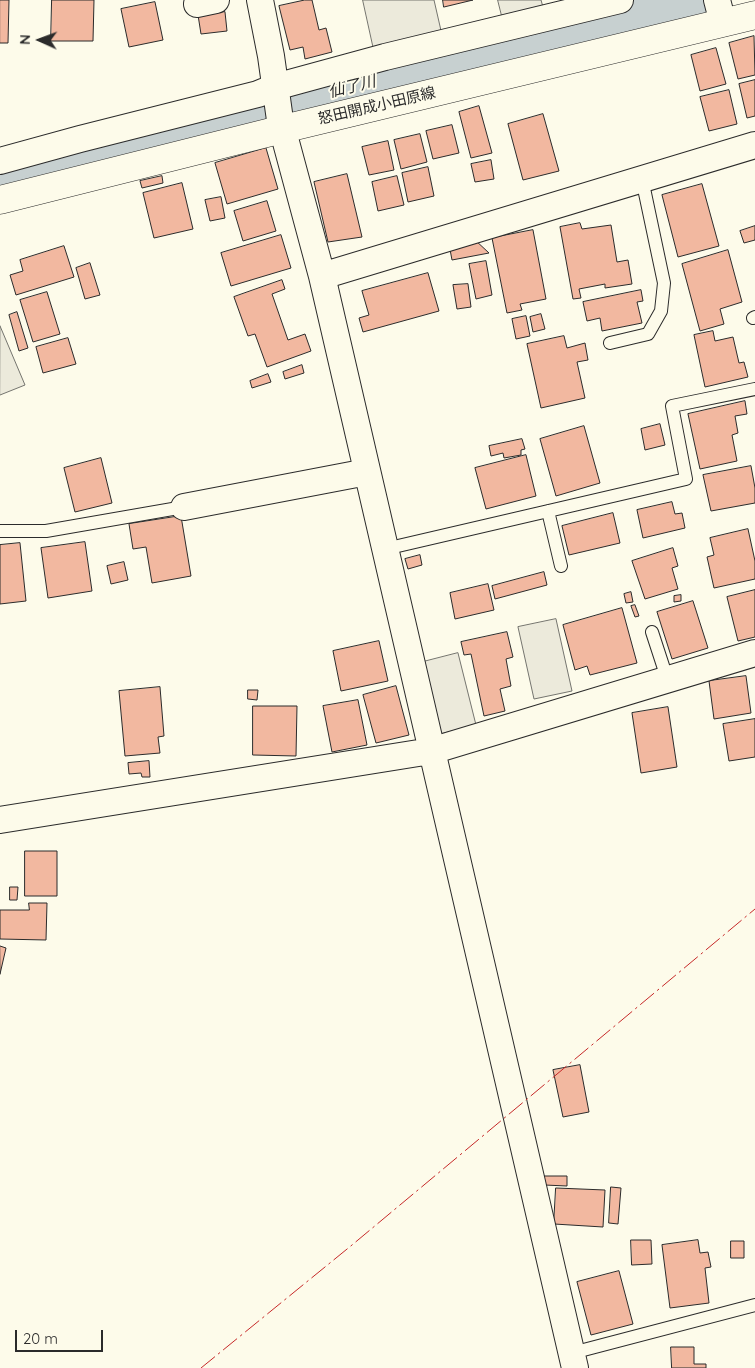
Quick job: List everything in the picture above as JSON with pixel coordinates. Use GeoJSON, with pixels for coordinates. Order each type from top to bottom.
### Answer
{"type":"FeatureCollection","features":[{"type":"Feature","properties":{"kind":"main road","name":"怒田開成小田原線"},"geometry":{"type":"LineString","coordinates":[[0,200],[281,124],[720,11],[755,15]]}},
{"type":"Feature","properties":{"kind":"street"},"geometry":{"type":"LineString","coordinates":[[260,0],[281,124],[322,276],[573,1360]]}},
{"type":"Feature","properties":{"kind":"street"},"geometry":{"type":"LineString","coordinates":[[0,161],[258,94],[275,87],[385,57],[620,0]]}},
{"type":"Feature","properties":{"kind":"street"},"geometry":{"type":"LineString","coordinates":[[322,276],[755,145]]}},
{"type":"Feature","properties":{"kind":"street"},"geometry":{"type":"LineString","coordinates":[[184,507],[367,472]]}},
{"type":"Feature","properties":{"kind":"street"},"geometry":{"type":"LineString","coordinates":[[0,820],[431,751],[667,678],[755,653]]}},
{"type":"Feature","properties":{"kind":"lane"},"geometry":{"type":"LineString","coordinates":[[610,343],[648,334],[662,311],[664,283],[642,179]]}},
{"type":"Feature","properties":{"kind":"lane"},"geometry":{"type":"LineString","coordinates":[[385,549],[686,479],[672,406],[755,389]]}},
{"type":"Feature","properties":{"kind":"lane"},"geometry":{"type":"LineString","coordinates":[[0,531],[46,531],[184,507]]}},
{"type":"Feature","properties":{"kind":"lane"},"geometry":{"type":"LineString","coordinates":[[548,511],[561,566]]}},
{"type":"Feature","properties":{"kind":"lane"},"geometry":{"type":"LineString","coordinates":[[652,632],[667,678]]}},
{"type":"Feature","properties":{"kind":"lane"},"geometry":{"type":"LineString","coordinates":[[573,1360],[755,1304]]}},
{"type":"Feature","properties":{"kind":"shaded area"},"geometry":{"type":"Polygon","coordinates":[[[363,0],[434,0],[442,35],[374,50],[363,0]]]}},
{"type":"Feature","properties":{"kind":"shaded area"},"geometry":{"type":"Polygon","coordinates":[[[498,0],[541,0],[543,7],[502,16],[498,0]]]}},
{"type":"Feature","properties":{"kind":"shaded area"},"geometry":{"type":"Polygon","coordinates":[[[0,326],[25,385],[0,395],[0,326]]]}},
{"type":"Feature","properties":{"kind":"shaded area"},"geometry":{"type":"Polygon","coordinates":[[[556,619],[572,691],[534,699],[518,627],[556,619]]]}},
{"type":"Feature","properties":{"kind":"shaded area"},"geometry":{"type":"Polygon","coordinates":[[[458,653],[476,725],[436,735],[419,663],[458,653]]]}},
{"type":"Feature","properties":{"kind":"building"},"geometry":{"type":"Polygon","coordinates":[[[0,0],[9,0],[8,43],[0,43],[0,0]]]}},
{"type":"Feature","properties":{"kind":"building"},"geometry":{"type":"Polygon","coordinates":[[[52,0],[94,0],[93,41],[51,41],[52,0]]]}},
{"type":"Feature","properties":{"kind":"building"},"geometry":{"type":"Polygon","coordinates":[[[312,0],[319,30],[326,28],[332,52],[305,59],[303,47],[290,50],[279,6],[312,0]]]}},
{"type":"Feature","properties":{"kind":"building"},"geometry":{"type":"Polygon","coordinates":[[[443,0],[473,0],[444,7],[443,0]]]}},
{"type":"Feature","properties":{"kind":"building"},"geometry":{"type":"Polygon","coordinates":[[[155,2],[163,40],[129,47],[121,9],[155,2]]]}},
{"type":"Feature","properties":{"kind":"building"},"geometry":{"type":"Polygon","coordinates":[[[225,12],[227,31],[201,34],[198,15],[225,12]]]}},
{"type":"Feature","properties":{"kind":"building"},"geometry":{"type":"Polygon","coordinates":[[[754,36],[755,75],[738,79],[729,43],[754,36]]]}},
{"type":"Feature","properties":{"kind":"building"},"geometry":{"type":"Polygon","coordinates":[[[716,48],[726,84],[700,91],[691,55],[716,48]]]}},
{"type":"Feature","properties":{"kind":"building"},"geometry":{"type":"Polygon","coordinates":[[[755,80],[755,116],[747,118],[739,84],[755,80]]]}},
{"type":"Feature","properties":{"kind":"building"},"geometry":{"type":"Polygon","coordinates":[[[729,90],[737,124],[709,131],[700,97],[729,90]]]}},
{"type":"Feature","properties":{"kind":"building"},"geometry":{"type":"Polygon","coordinates":[[[479,106],[492,153],[471,158],[459,112],[479,106]]]}},
{"type":"Feature","properties":{"kind":"building"},"geometry":{"type":"Polygon","coordinates":[[[543,114],[559,171],[523,180],[508,124],[543,114]]]}},
{"type":"Feature","properties":{"kind":"building"},"geometry":{"type":"Polygon","coordinates":[[[452,125],[459,153],[433,159],[426,131],[452,125]]]}},
{"type":"Feature","properties":{"kind":"building"},"geometry":{"type":"Polygon","coordinates":[[[420,134],[427,162],[401,169],[394,140],[420,134]]]}},
{"type":"Feature","properties":{"kind":"building"},"geometry":{"type":"Polygon","coordinates":[[[388,141],[394,170],[369,175],[362,147],[388,141]]]}},
{"type":"Feature","properties":{"kind":"building"},"geometry":{"type":"Polygon","coordinates":[[[266,148],[278,189],[227,204],[215,163],[266,148]]]}},
{"type":"Feature","properties":{"kind":"building"},"geometry":{"type":"Polygon","coordinates":[[[491,160],[494,179],[475,182],[471,164],[491,160]]]}},
{"type":"Feature","properties":{"kind":"building"},"geometry":{"type":"Polygon","coordinates":[[[428,167],[434,196],[408,202],[402,173],[428,167]]]}},
{"type":"Feature","properties":{"kind":"building"},"geometry":{"type":"Polygon","coordinates":[[[347,174],[362,237],[328,242],[314,182],[347,174]]]}},
{"type":"Feature","properties":{"kind":"building"},"geometry":{"type":"Polygon","coordinates":[[[162,176],[163,183],[142,188],[140,181],[162,176]]]}},
{"type":"Feature","properties":{"kind":"building"},"geometry":{"type":"Polygon","coordinates":[[[397,176],[404,205],[378,211],[372,182],[397,176]]]}},
{"type":"Feature","properties":{"kind":"building"},"geometry":{"type":"Polygon","coordinates":[[[182,183],[193,229],[154,238],[143,193],[182,183]]]}},
{"type":"Feature","properties":{"kind":"building"},"geometry":{"type":"Polygon","coordinates":[[[702,184],[719,246],[678,257],[662,195],[702,184]]]}},
{"type":"Feature","properties":{"kind":"building"},"geometry":{"type":"Polygon","coordinates":[[[221,197],[225,218],[210,221],[205,200],[221,197]]]}},
{"type":"Feature","properties":{"kind":"building"},"geometry":{"type":"Polygon","coordinates":[[[267,201],[276,231],[243,241],[234,211],[267,201]]]}},
{"type":"Feature","properties":{"kind":"building"},"geometry":{"type":"Polygon","coordinates":[[[580,223],[582,229],[611,225],[617,262],[628,260],[632,284],[605,288],[605,284],[579,289],[581,298],[573,299],[560,227],[580,223]]]}},
{"type":"Feature","properties":{"kind":"building"},"geometry":{"type":"Polygon","coordinates":[[[755,226],[755,240],[744,243],[740,231],[755,226]]]}},
{"type":"Feature","properties":{"kind":"building"},"geometry":{"type":"Polygon","coordinates":[[[533,230],[546,299],[520,304],[522,310],[507,313],[492,238],[533,230]]]}},
{"type":"Feature","properties":{"kind":"building"},"geometry":{"type":"Polygon","coordinates":[[[281,235],[291,268],[231,286],[221,253],[281,235]]]}},
{"type":"Feature","properties":{"kind":"building"},"geometry":{"type":"Polygon","coordinates":[[[474,239],[489,253],[452,260],[449,244],[474,239]]]}},
{"type":"Feature","properties":{"kind":"building"},"geometry":{"type":"Polygon","coordinates":[[[64,246],[74,277],[16,295],[10,275],[23,271],[20,260],[64,246]]]}},
{"type":"Feature","properties":{"kind":"building"},"geometry":{"type":"Polygon","coordinates":[[[728,250],[742,302],[720,309],[724,324],[700,331],[682,264],[728,250]]]}},
{"type":"Feature","properties":{"kind":"building"},"geometry":{"type":"Polygon","coordinates":[[[486,261],[492,295],[476,299],[469,264],[486,261]]]}},
{"type":"Feature","properties":{"kind":"building"},"geometry":{"type":"Polygon","coordinates":[[[90,263],[100,295],[85,299],[76,268],[90,263]]]}},
{"type":"Feature","properties":{"kind":"building"},"geometry":{"type":"Polygon","coordinates":[[[428,273],[439,311],[363,332],[359,318],[369,315],[362,291],[428,273]]]}},
{"type":"Feature","properties":{"kind":"building"},"geometry":{"type":"Polygon","coordinates":[[[282,280],[285,289],[272,294],[288,340],[305,334],[311,351],[267,367],[255,334],[248,336],[234,297],[282,280]]]}},
{"type":"Feature","properties":{"kind":"building"},"geometry":{"type":"Polygon","coordinates":[[[468,284],[471,307],[457,309],[453,285],[468,284]]]}},
{"type":"Feature","properties":{"kind":"building"},"geometry":{"type":"Polygon","coordinates":[[[641,290],[643,301],[637,302],[642,323],[602,331],[600,318],[587,321],[583,302],[641,290]]]}},
{"type":"Feature","properties":{"kind":"building"},"geometry":{"type":"Polygon","coordinates":[[[47,292],[60,334],[33,342],[20,300],[47,292]]]}},
{"type":"Feature","properties":{"kind":"building"},"geometry":{"type":"Polygon","coordinates":[[[17,312],[28,348],[19,351],[9,315],[17,312]]]}},
{"type":"Feature","properties":{"kind":"building"},"geometry":{"type":"Polygon","coordinates":[[[541,314],[545,329],[533,332],[530,317],[541,314]]]}},
{"type":"Feature","properties":{"kind":"building"},"geometry":{"type":"Polygon","coordinates":[[[526,316],[530,336],[516,339],[512,319],[526,316]]]}},
{"type":"Feature","properties":{"kind":"building"},"geometry":{"type":"Polygon","coordinates":[[[713,331],[715,341],[733,337],[739,363],[744,362],[748,377],[705,387],[694,335],[713,331]]]}},
{"type":"Feature","properties":{"kind":"building"},"geometry":{"type":"Polygon","coordinates":[[[564,336],[567,348],[585,343],[588,360],[577,362],[585,398],[541,408],[527,344],[564,336]]]}},
{"type":"Feature","properties":{"kind":"building"},"geometry":{"type":"Polygon","coordinates":[[[68,338],[76,364],[43,373],[36,347],[68,338]]]}},
{"type":"Feature","properties":{"kind":"building"},"geometry":{"type":"Polygon","coordinates":[[[302,365],[304,373],[285,379],[283,372],[302,365]]]}},
{"type":"Feature","properties":{"kind":"building"},"geometry":{"type":"Polygon","coordinates":[[[268,374],[271,382],[252,388],[250,381],[268,374]]]}},
{"type":"Feature","properties":{"kind":"building"},"geometry":{"type":"Polygon","coordinates":[[[745,401],[747,414],[735,416],[738,433],[732,435],[737,461],[700,469],[688,414],[745,401]]]}},
{"type":"Feature","properties":{"kind":"building"},"geometry":{"type":"Polygon","coordinates":[[[660,424],[665,445],[645,450],[641,429],[660,424]]]}},
{"type":"Feature","properties":{"kind":"building"},"geometry":{"type":"Polygon","coordinates":[[[584,426],[600,483],[556,496],[540,439],[584,426]]]}},
{"type":"Feature","properties":{"kind":"building"},"geometry":{"type":"Polygon","coordinates":[[[522,439],[525,449],[521,450],[521,455],[504,458],[503,453],[491,456],[489,446],[522,439]]]}},
{"type":"Feature","properties":{"kind":"building"},"geometry":{"type":"Polygon","coordinates":[[[526,455],[536,496],[486,509],[475,468],[526,455]]]}},
{"type":"Feature","properties":{"kind":"building"},"geometry":{"type":"Polygon","coordinates":[[[101,458],[112,503],[75,512],[64,468],[101,458]]]}},
{"type":"Feature","properties":{"kind":"building"},"geometry":{"type":"Polygon","coordinates":[[[751,466],[755,488],[755,503],[711,511],[703,475],[751,466]]]}},
{"type":"Feature","properties":{"kind":"building"},"geometry":{"type":"Polygon","coordinates":[[[672,502],[675,514],[682,513],[685,528],[643,538],[637,510],[672,502]]]}},
{"type":"Feature","properties":{"kind":"building"},"geometry":{"type":"Polygon","coordinates":[[[613,513],[620,543],[569,555],[562,526],[613,513]]]}},
{"type":"Feature","properties":{"kind":"building"},"geometry":{"type":"Polygon","coordinates":[[[181,516],[191,576],[152,583],[146,547],[133,549],[129,524],[181,516]]]}},
{"type":"Feature","properties":{"kind":"building"},"geometry":{"type":"Polygon","coordinates":[[[748,529],[755,561],[755,579],[714,588],[707,557],[714,555],[710,538],[748,529]]]}},
{"type":"Feature","properties":{"kind":"building"},"geometry":{"type":"Polygon","coordinates":[[[85,542],[92,591],[48,598],[41,548],[85,542]]]}},
{"type":"Feature","properties":{"kind":"building"},"geometry":{"type":"Polygon","coordinates":[[[20,543],[26,601],[0,604],[0,545],[20,543]]]}},
{"type":"Feature","properties":{"kind":"building"},"geometry":{"type":"Polygon","coordinates":[[[673,548],[678,566],[672,568],[678,589],[645,599],[632,561],[673,548]]]}},
{"type":"Feature","properties":{"kind":"building"},"geometry":{"type":"Polygon","coordinates":[[[420,555],[422,565],[408,569],[405,559],[420,555]]]}},
{"type":"Feature","properties":{"kind":"building"},"geometry":{"type":"Polygon","coordinates":[[[124,562],[128,580],[111,584],[107,566],[124,562]]]}},
{"type":"Feature","properties":{"kind":"building"},"geometry":{"type":"Polygon","coordinates":[[[544,572],[547,585],[495,599],[492,586],[544,572]]]}},
{"type":"Feature","properties":{"kind":"building"},"geometry":{"type":"Polygon","coordinates":[[[488,584],[494,610],[455,619],[450,593],[488,584]]]}},
{"type":"Feature","properties":{"kind":"building"},"geometry":{"type":"Polygon","coordinates":[[[755,590],[755,637],[738,641],[727,597],[755,590]]]}},
{"type":"Feature","properties":{"kind":"building"},"geometry":{"type":"Polygon","coordinates":[[[631,592],[633,602],[626,603],[624,594],[631,592]]]}},
{"type":"Feature","properties":{"kind":"building"},"geometry":{"type":"Polygon","coordinates":[[[681,595],[681,601],[674,602],[674,596],[681,595]]]}},
{"type":"Feature","properties":{"kind":"building"},"geometry":{"type":"Polygon","coordinates":[[[693,601],[708,648],[672,659],[657,612],[693,601]]]}},
{"type":"Feature","properties":{"kind":"building"},"geometry":{"type":"Polygon","coordinates":[[[635,605],[639,616],[635,617],[631,606],[635,605]]]}},
{"type":"Feature","properties":{"kind":"building"},"geometry":{"type":"Polygon","coordinates":[[[622,608],[637,663],[590,675],[587,666],[575,670],[563,625],[622,608]]]}},
{"type":"Feature","properties":{"kind":"building"},"geometry":{"type":"Polygon","coordinates":[[[507,632],[513,657],[506,659],[511,686],[500,689],[505,711],[484,716],[471,654],[464,655],[461,642],[507,632]]]}},
{"type":"Feature","properties":{"kind":"building"},"geometry":{"type":"Polygon","coordinates":[[[379,641],[388,681],[341,691],[333,651],[379,641]]]}},
{"type":"Feature","properties":{"kind":"building"},"geometry":{"type":"Polygon","coordinates":[[[746,676],[751,713],[714,719],[709,681],[746,676]]]}},
{"type":"Feature","properties":{"kind":"building"},"geometry":{"type":"Polygon","coordinates":[[[396,686],[409,735],[376,743],[363,695],[396,686]]]}},
{"type":"Feature","properties":{"kind":"building"},"geometry":{"type":"Polygon","coordinates":[[[160,687],[164,736],[158,737],[160,753],[125,756],[119,691],[160,687]]]}},
{"type":"Feature","properties":{"kind":"building"},"geometry":{"type":"Polygon","coordinates":[[[248,690],[258,690],[257,700],[248,699],[248,690]]]}},
{"type":"Feature","properties":{"kind":"building"},"geometry":{"type":"Polygon","coordinates":[[[358,700],[367,745],[332,752],[323,706],[358,700]]]}},
{"type":"Feature","properties":{"kind":"building"},"geometry":{"type":"Polygon","coordinates":[[[253,706],[297,706],[296,756],[253,755],[253,706]]]}},
{"type":"Feature","properties":{"kind":"building"},"geometry":{"type":"Polygon","coordinates":[[[668,707],[677,767],[641,773],[632,713],[668,707]]]}},
{"type":"Feature","properties":{"kind":"building"},"geometry":{"type":"Polygon","coordinates":[[[755,719],[755,757],[729,761],[723,724],[755,719]]]}},
{"type":"Feature","properties":{"kind":"building"},"geometry":{"type":"Polygon","coordinates":[[[149,761],[150,777],[142,777],[141,773],[129,774],[128,763],[149,761]]]}},
{"type":"Feature","properties":{"kind":"building"},"geometry":{"type":"Polygon","coordinates":[[[25,851],[57,851],[57,896],[25,896],[25,851]]]}},
{"type":"Feature","properties":{"kind":"building"},"geometry":{"type":"Polygon","coordinates":[[[10,887],[18,887],[17,900],[10,900],[10,887]]]}},
{"type":"Feature","properties":{"kind":"building"},"geometry":{"type":"Polygon","coordinates":[[[29,903],[47,903],[46,940],[0,939],[0,910],[29,910],[29,903]]]}},
{"type":"Feature","properties":{"kind":"building"},"geometry":{"type":"Polygon","coordinates":[[[0,946],[6,948],[0,974],[0,946]]]}},
{"type":"Feature","properties":{"kind":"building"},"geometry":{"type":"Polygon","coordinates":[[[580,1065],[589,1112],[563,1117],[553,1070],[580,1065]]]}},
{"type":"Feature","properties":{"kind":"building"},"geometry":{"type":"Polygon","coordinates":[[[544,1176],[567,1176],[567,1186],[544,1185],[544,1176]]]}},
{"type":"Feature","properties":{"kind":"building"},"geometry":{"type":"Polygon","coordinates":[[[611,1187],[621,1188],[618,1224],[609,1223],[611,1187]]]}},
{"type":"Feature","properties":{"kind":"building"},"geometry":{"type":"Polygon","coordinates":[[[556,1188],[605,1190],[603,1227],[554,1224],[556,1188]]]}},
{"type":"Feature","properties":{"kind":"building"},"geometry":{"type":"Polygon","coordinates":[[[631,1240],[651,1240],[652,1264],[632,1265],[631,1240]]]}},
{"type":"Feature","properties":{"kind":"building"},"geometry":{"type":"Polygon","coordinates":[[[698,1240],[700,1253],[708,1252],[711,1267],[705,1268],[709,1303],[670,1308],[662,1245],[698,1240]]]}},
{"type":"Feature","properties":{"kind":"building"},"geometry":{"type":"Polygon","coordinates":[[[731,1241],[744,1241],[744,1258],[731,1258],[731,1241]]]}},
{"type":"Feature","properties":{"kind":"building"},"geometry":{"type":"Polygon","coordinates":[[[619,1271],[633,1324],[591,1335],[577,1282],[619,1271]]]}},
{"type":"Feature","properties":{"kind":"building"},"geometry":{"type":"Polygon","coordinates":[[[671,1347],[694,1347],[694,1364],[706,1364],[706,1368],[672,1368],[671,1347]]]}},
{"type":"Feature","properties":{"kind":"waterway","name":"仙了川"},"geometry":{"type":"LineString","coordinates":[[0,178],[111,147],[704,0]]}},
{"type":"Feature","properties":{"kind":"power"},"geometry":{"type":"LineString","coordinates":[[201,1368],[352,1245],[755,909]]}}]}
